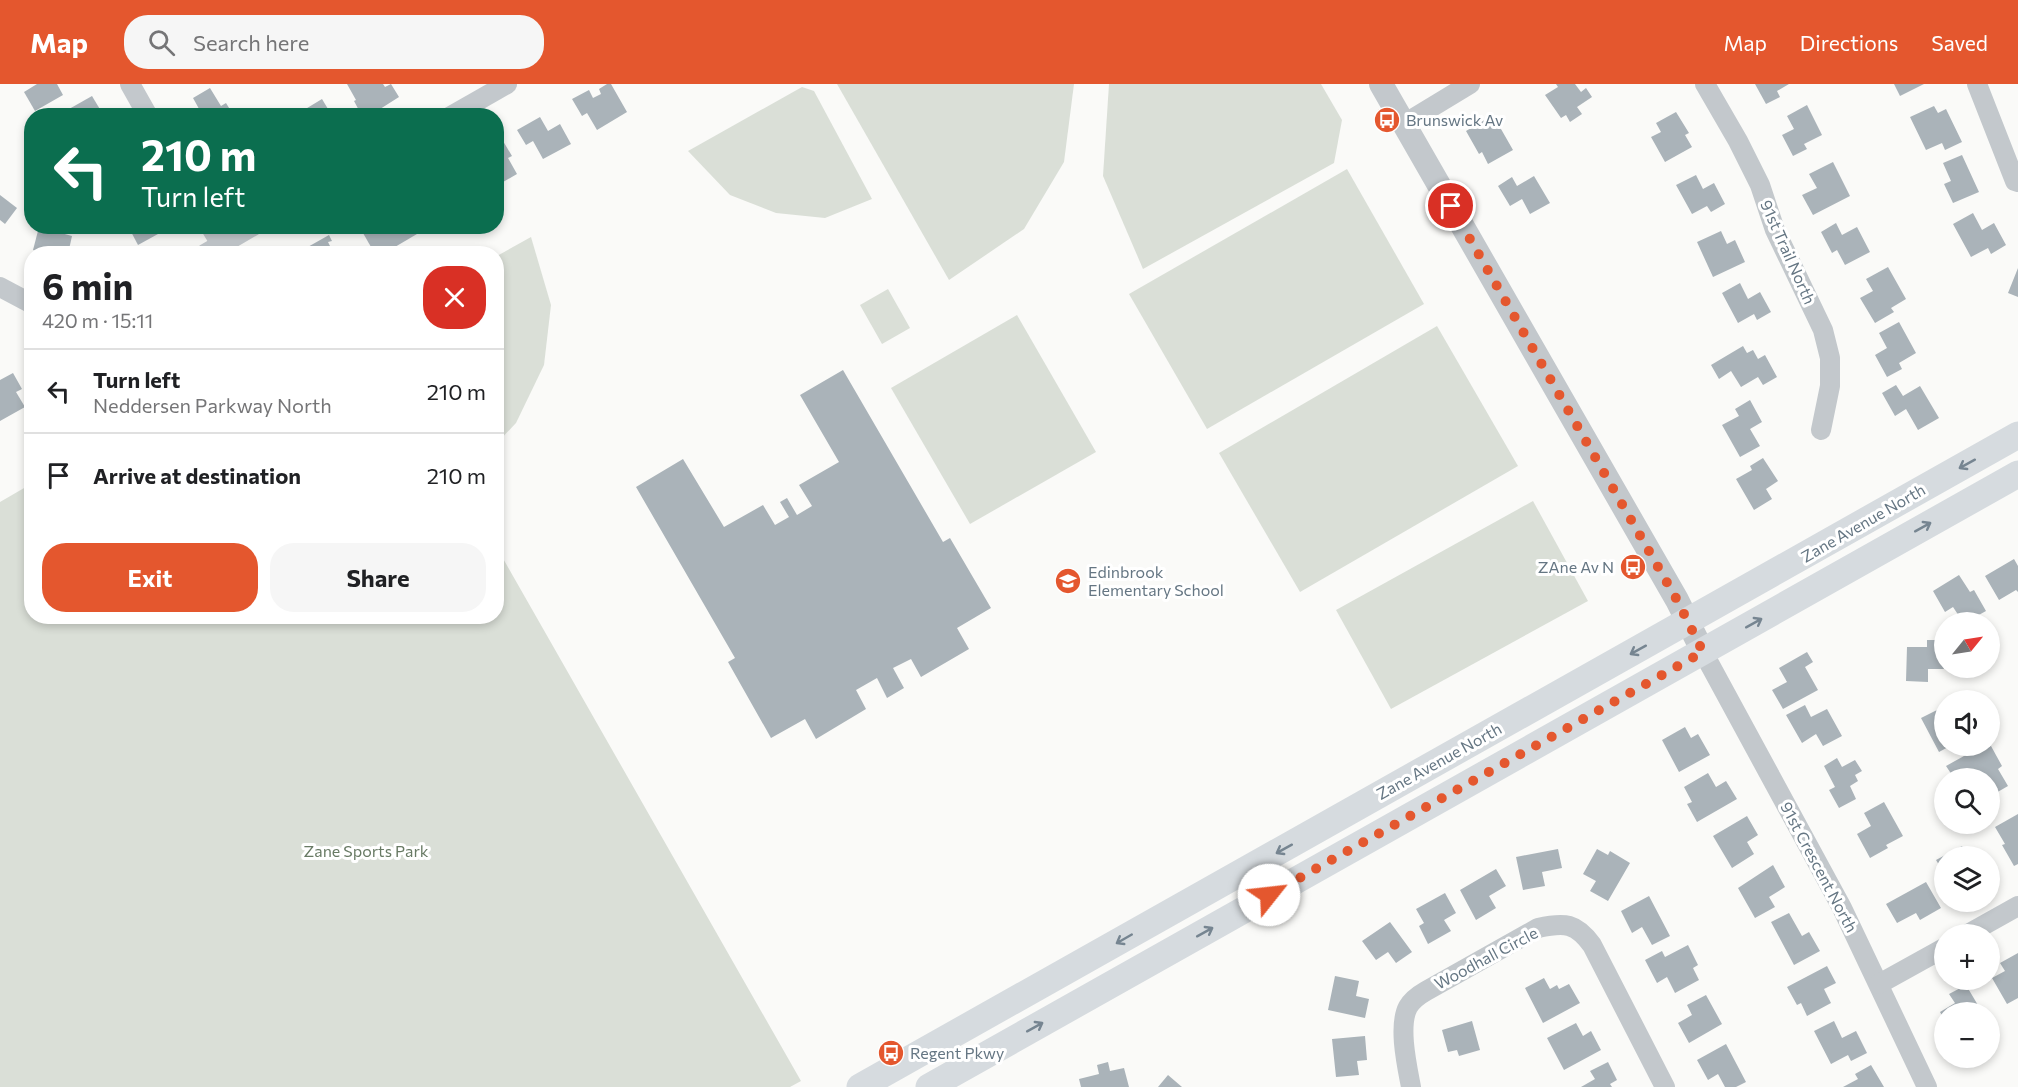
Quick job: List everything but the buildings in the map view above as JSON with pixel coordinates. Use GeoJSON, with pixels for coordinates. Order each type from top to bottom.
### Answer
{"type":"FeatureCollection","features":[{"type":"Feature","properties":{"kind":"main road","name":"Zane Avenue North"},"geometry":{"type":"LineString","coordinates":[[860,1087],[2018,435]]}},
{"type":"Feature","properties":{"kind":"main road","name":"Zane Avenue North"},"geometry":{"type":"LineString","coordinates":[[929,1087],[2018,474]]}},
{"type":"Feature","properties":{"kind":"street"},"geometry":{"type":"LineString","coordinates":[[130,84],[144,108]]}},
{"type":"Feature","properties":{"kind":"street"},"geometry":{"type":"LineString","coordinates":[[465,108],[507,84]]}},
{"type":"Feature","properties":{"kind":"street"},"geometry":{"type":"LineString","coordinates":[[1381,84],[1689,622],[1703,652]]}},
{"type":"Feature","properties":{"kind":"street"},"geometry":{"type":"LineString","coordinates":[[1404,124],[1470,84]]}},
{"type":"Feature","properties":{"kind":"street","name":"91st Trail North"},"geometry":{"type":"LineString","coordinates":[[1705,84],[1760,185],[1775,230],[1823,330],[1830,358],[1830,386],[1821,430]]}},
{"type":"Feature","properties":{"kind":"street"},"geometry":{"type":"LineString","coordinates":[[1977,84],[2015,181],[2018,182]]}},
{"type":"Feature","properties":{"kind":"street"},"geometry":{"type":"LineString","coordinates":[[218,246],[239,234]]}},
{"type":"Feature","properties":{"kind":"street"},"geometry":{"type":"LineString","coordinates":[[0,287],[24,300]]}},
{"type":"Feature","properties":{"kind":"street","name":"91st Crescent North"},"geometry":{"type":"LineString","coordinates":[[1703,652],[1842,908],[1927,1087]]}},
{"type":"Feature","properties":{"kind":"street"},"geometry":{"type":"LineString","coordinates":[[1986,924],[2018,906]]}},
{"type":"Feature","properties":{"kind":"street","name":"Woodhall Circle"},"geometry":{"type":"LineString","coordinates":[[1411,1087],[1404,1032],[1408,1007],[1425,991],[1538,928],[1554,924],[1569,925],[1583,932],[1592,945],[1665,1087]]}},
{"type":"Feature","properties":{"kind":"street"},"geometry":{"type":"LineString","coordinates":[[1879,984],[1934,954]]}},
{"type":"Feature","properties":{"kind":"green space"},"geometry":{"type":"Polygon","coordinates":[[[837,84],[1074,84],[1064,162],[1024,229],[949,280],[837,84]]]}},
{"type":"Feature","properties":{"kind":"green space"},"geometry":{"type":"Polygon","coordinates":[[[1109,84],[1321,84],[1342,120],[1334,163],[1143,269],[1103,176],[1109,84]]]}},
{"type":"Feature","properties":{"kind":"green space"},"geometry":{"type":"Polygon","coordinates":[[[802,87],[814,91],[872,199],[825,218],[776,213],[730,195],[688,151],[802,87]]]}},
{"type":"Feature","properties":{"kind":"green space"},"geometry":{"type":"Polygon","coordinates":[[[1347,169],[1424,304],[1207,429],[1129,294],[1347,169]]]}},
{"type":"Feature","properties":{"kind":"green space"},"geometry":{"type":"Polygon","coordinates":[[[531,237],[551,305],[544,365],[516,423],[504,436],[504,252],[531,237]]]}},
{"type":"Feature","properties":{"kind":"green space"},"geometry":{"type":"Polygon","coordinates":[[[888,289],[910,328],[882,344],[860,305],[888,289]]]}},
{"type":"Feature","properties":{"kind":"green space"},"geometry":{"type":"Polygon","coordinates":[[[1017,315],[1096,452],[970,524],[891,388],[1017,315]]]}},
{"type":"Feature","properties":{"kind":"green space"},"geometry":{"type":"Polygon","coordinates":[[[1437,326],[1518,466],[1300,592],[1219,453],[1437,326]]]}},
{"type":"Feature","properties":{"kind":"green space","name":"Zane Sports Park"},"geometry":{"type":"Polygon","coordinates":[[[24,488],[24,624],[504,624],[504,560],[801,1081],[790,1087],[0,1087],[0,502],[24,488]]]}},
{"type":"Feature","properties":{"kind":"green space"},"geometry":{"type":"Polygon","coordinates":[[[1533,501],[1588,601],[1391,709],[1336,610],[1533,501]]]}},
{"type":"Feature","properties":{"kind":"place","name":"Brunswick Av"},"geometry":{"type":"Point","coordinates":[1387,120]}},
{"type":"Feature","properties":{"kind":"place","name":"ZAne Av N"},"geometry":{"type":"Point","coordinates":[1633,567]}},
{"type":"Feature","properties":{"kind":"place","name":"Edinbrook Elementary School"},"geometry":{"type":"Point","coordinates":[1068,581]}},
{"type":"Feature","properties":{"kind":"place","name":"Regent Pkwy"},"geometry":{"type":"Point","coordinates":[891,1053]}},
{"type":"Feature","properties":{"kind":"route"},"geometry":{"type":"LineString","coordinates":[[1269,895],[1703,652],[1677,600],[1451,206]]}}]}
